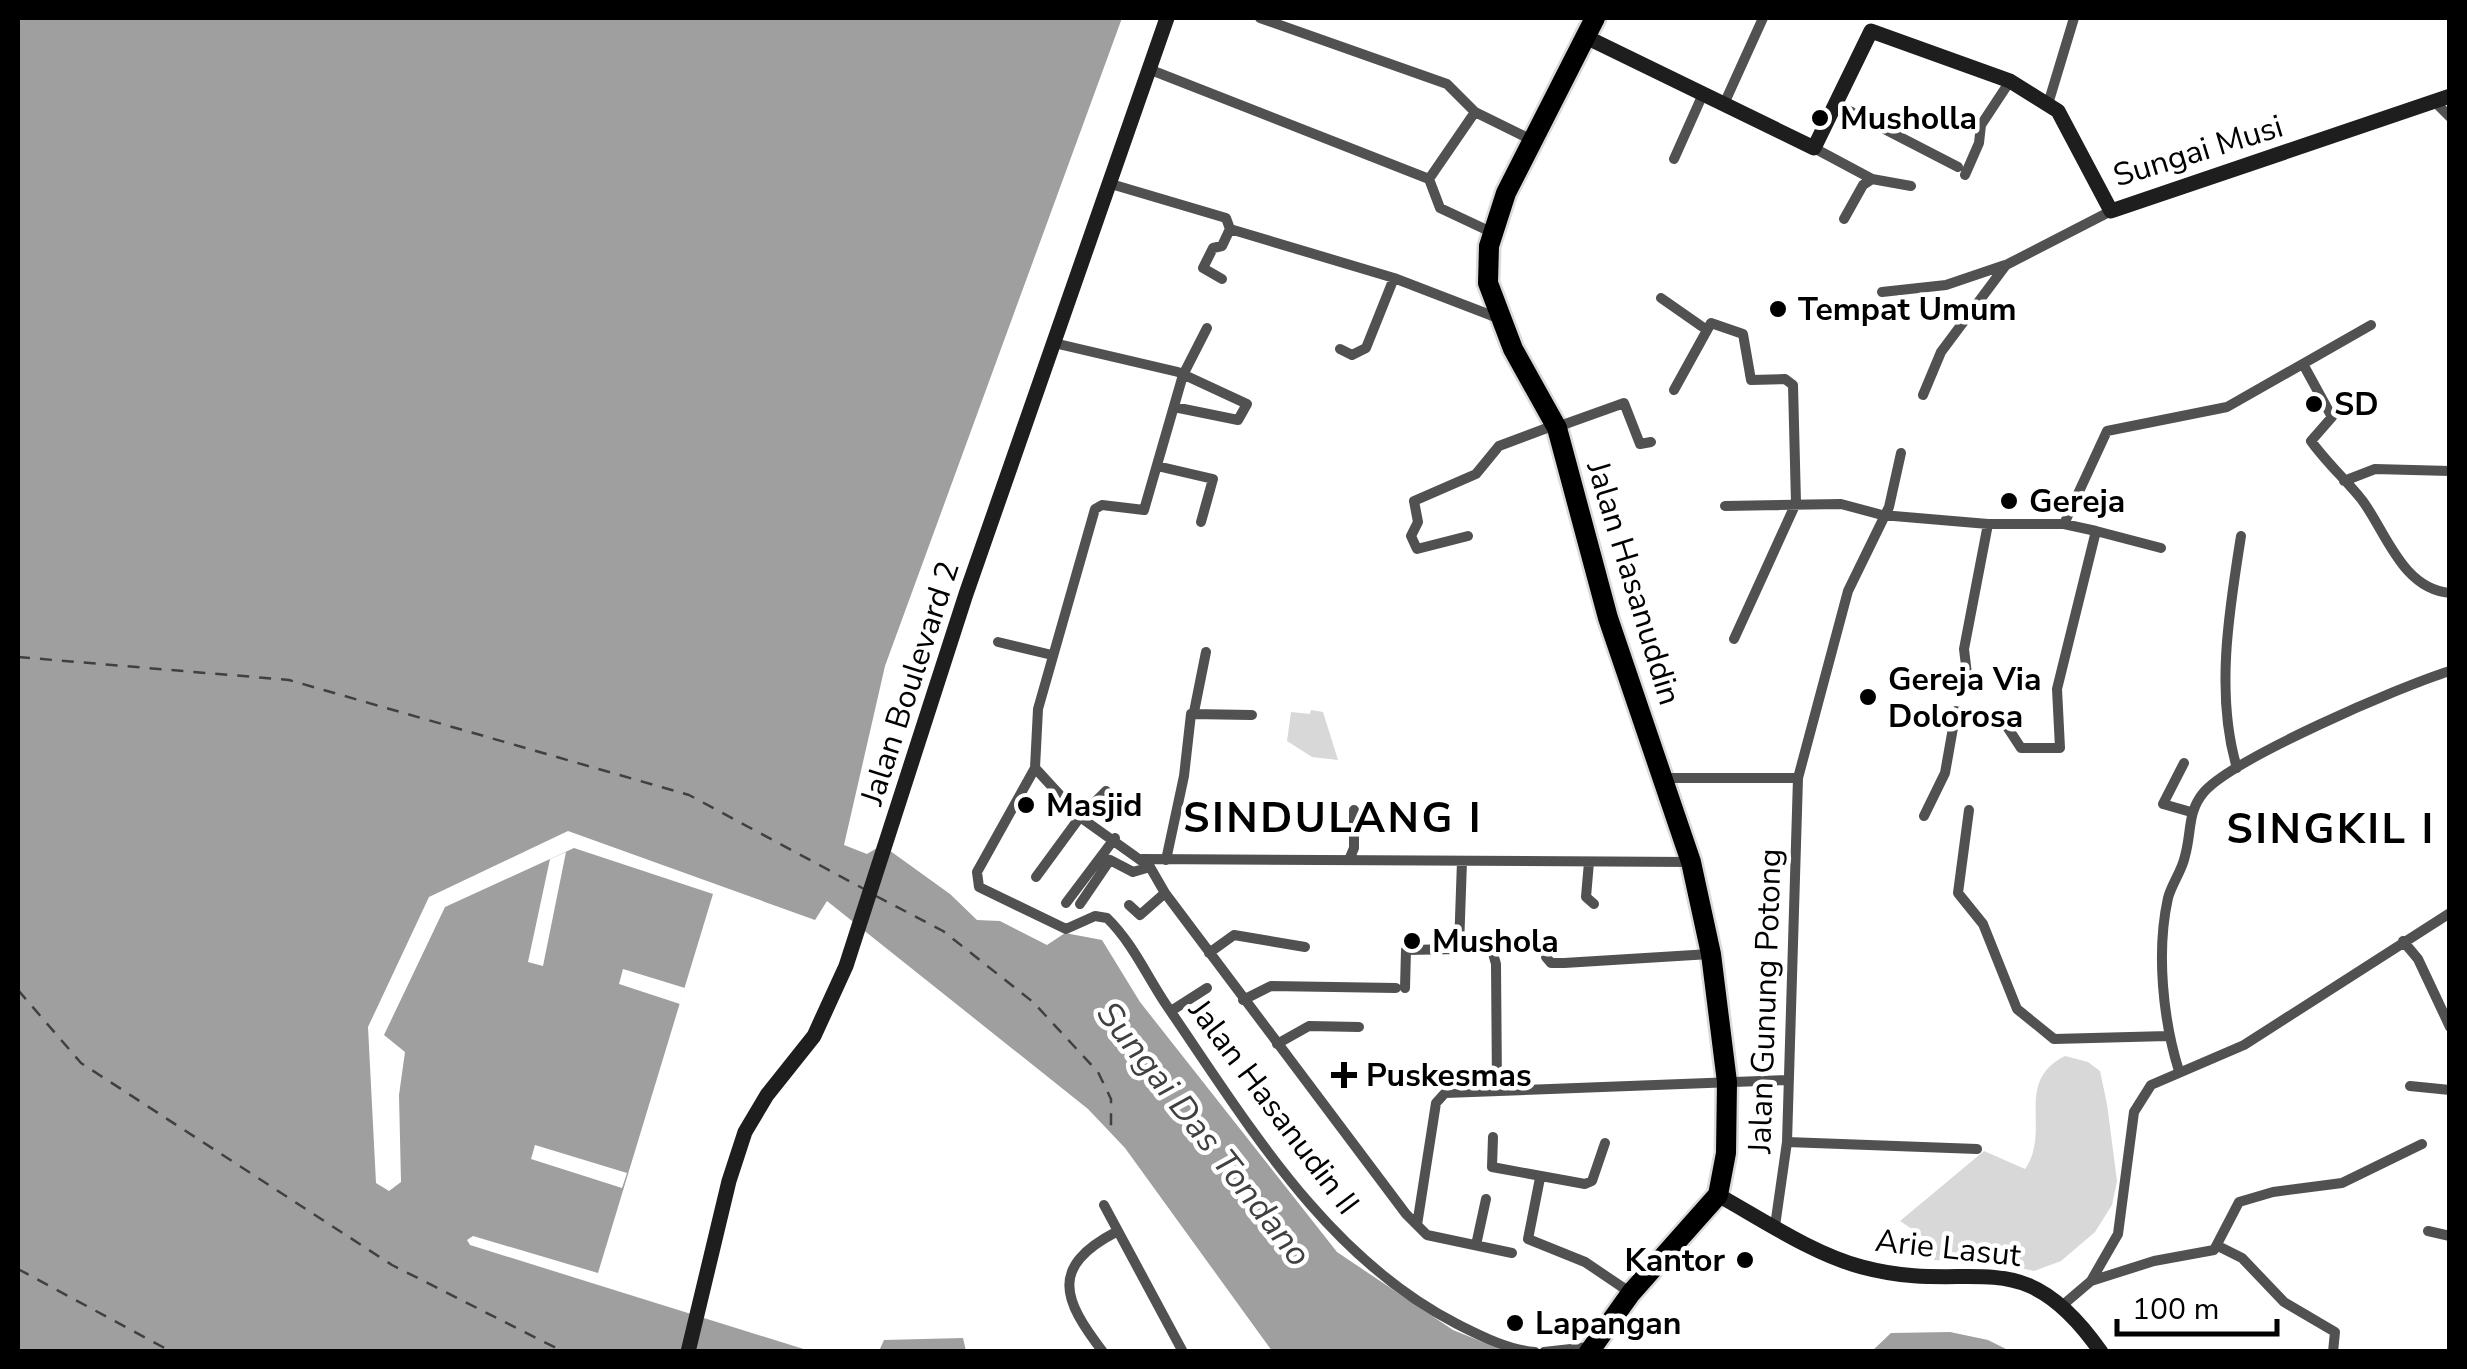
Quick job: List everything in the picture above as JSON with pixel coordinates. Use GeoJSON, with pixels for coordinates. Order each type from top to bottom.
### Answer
{"type":"FeatureCollection","features":[{"type":"Feature","properties":{"kind":"highway","name":"Jalan Hasanuddin"},"geometry":{"type":"LineString","coordinates":[[1591,27],[1492,232],[1488,283],[1498,318],[1556,426],[1608,618],[1691,862],[1711,954],[1727,1082],[1726,1153],[1718,1195]]}},
{"type":"Feature","properties":{"kind":"highway"},"geometry":{"type":"LineString","coordinates":[[1590,1349],[1630,1293],[1718,1195]]}},
{"type":"Feature","properties":{"kind":"main road","name":"Jalan Boulevard 2"},"geometry":{"type":"LineString","coordinates":[[688,1352],[737,1153],[754,1114],[827,1014],[889,841],[966,594],[1167,18]]}},
{"type":"Feature","properties":{"kind":"main road","name":"Sungai Musi"},"geometry":{"type":"LineString","coordinates":[[1814,148],[1874,24],[2010,81],[2048,104],[2064,119],[2111,211],[2443,100]]}},
{"type":"Feature","properties":{"kind":"main road"},"geometry":{"type":"LineString","coordinates":[[1591,27],[1703,94],[1814,148]]}},
{"type":"Feature","properties":{"kind":"main road","name":"Arie Lasut"},"geometry":{"type":"LineString","coordinates":[[1718,1195],[1856,1266],[1916,1277],[2020,1280],[2064,1304],[2100,1352]]}},
{"type":"Feature","properties":{"kind":"street"},"geometry":{"type":"LineString","coordinates":[[1260,18],[1446,84],[1474,112],[1534,142]]}},
{"type":"Feature","properties":{"kind":"street"},"geometry":{"type":"LineString","coordinates":[[1724,104],[1762,18]]}},
{"type":"Feature","properties":{"kind":"street"},"geometry":{"type":"LineString","coordinates":[[2048,104],[2074,18]]}},
{"type":"Feature","properties":{"kind":"street"},"geometry":{"type":"LineString","coordinates":[[1151,70],[1429,179],[1440,208],[1492,232]]}},
{"type":"Feature","properties":{"kind":"street"},"geometry":{"type":"LineString","coordinates":[[1836,104],[1961,171],[1979,143],[1981,126],[2010,81]]}},
{"type":"Feature","properties":{"kind":"street"},"geometry":{"type":"LineString","coordinates":[[1674,159],[1703,94]]}},
{"type":"Feature","properties":{"kind":"street"},"geometry":{"type":"LineString","coordinates":[[2443,100],[2450,117]]}},
{"type":"Feature","properties":{"kind":"street"},"geometry":{"type":"LineString","coordinates":[[1429,179],[1474,112]]}},
{"type":"Feature","properties":{"kind":"street"},"geometry":{"type":"LineString","coordinates":[[1814,148],[1872,180],[1912,186]]}},
{"type":"Feature","properties":{"kind":"street"},"geometry":{"type":"LineString","coordinates":[[1844,219],[1864,184],[1872,180]]}},
{"type":"Feature","properties":{"kind":"street"},"geometry":{"type":"LineString","coordinates":[[1111,184],[1226,218],[1230,230],[1222,246],[1212,248],[1204,268],[1222,279]]}},
{"type":"Feature","properties":{"kind":"street"},"geometry":{"type":"LineString","coordinates":[[1882,292],[1946,285],[2006,264],[2111,211]]}},
{"type":"Feature","properties":{"kind":"street"},"geometry":{"type":"LineString","coordinates":[[1230,230],[1394,278],[1498,318]]}},
{"type":"Feature","properties":{"kind":"street"},"geometry":{"type":"LineString","coordinates":[[1923,395],[1941,352],[2006,264]]}},
{"type":"Feature","properties":{"kind":"street"},"geometry":{"type":"LineString","coordinates":[[1340,349],[1352,355],[1366,348],[1394,278]]}},
{"type":"Feature","properties":{"kind":"street"},"geometry":{"type":"LineString","coordinates":[[1661,298],[1704,328]]}},
{"type":"Feature","properties":{"kind":"street"},"geometry":{"type":"LineString","coordinates":[[1674,390],[1710,323],[1743,334],[1751,380],[1785,380],[1793,384],[1796,503],[1734,640]]}},
{"type":"Feature","properties":{"kind":"street"},"geometry":{"type":"LineString","coordinates":[[2064,524],[2107,431],[2227,408],[2371,325]]}},
{"type":"Feature","properties":{"kind":"street"},"geometry":{"type":"LineString","coordinates":[[1207,328],[1180,374],[1144,510],[1096,507],[1038,709],[1036,768],[1080,817],[1115,838],[1145,863],[1393,1200],[1427,1235],[1512,1253]]}},
{"type":"Feature","properties":{"kind":"street"},"geometry":{"type":"LineString","coordinates":[[1054,343],[1180,374],[1243,401],[1245,415],[1234,420],[1174,407]]}},
{"type":"Feature","properties":{"kind":"street"},"geometry":{"type":"LineString","coordinates":[[2303,364],[2332,417],[2310,439],[2408,570],[2430,589],[2450,593]]}},
{"type":"Feature","properties":{"kind":"street"},"geometry":{"type":"LineString","coordinates":[[1468,536],[1417,549],[1412,536],[1418,522],[1414,500],[1467,480],[1499,446],[1624,404],[1640,444],[1651,442]]}},
{"type":"Feature","properties":{"kind":"street","name":"Jalan Gunung Potong"},"geometry":{"type":"LineString","coordinates":[[1775,1226],[1787,1142],[1798,778],[1848,590],[1889,507],[1901,453]]}},
{"type":"Feature","properties":{"kind":"street"},"geometry":{"type":"LineString","coordinates":[[1157,466],[1212,479],[1202,522]]}},
{"type":"Feature","properties":{"kind":"street"},"geometry":{"type":"LineString","coordinates":[[2344,482],[2375,469],[2450,471]]}},
{"type":"Feature","properties":{"kind":"street"},"geometry":{"type":"LineString","coordinates":[[1725,506],[1857,506],[1882,515],[1988,524],[2064,524],[2160,548]]}},
{"type":"Feature","properties":{"kind":"street"},"geometry":{"type":"LineString","coordinates":[[1967,674],[1964,649],[1988,524]]}},
{"type":"Feature","properties":{"kind":"street"},"geometry":{"type":"LineString","coordinates":[[1924,816],[1946,769],[1956,710],[2004,722],[2021,748],[2060,748],[2057,689],[2096,531]]}},
{"type":"Feature","properties":{"kind":"street"},"geometry":{"type":"LineString","coordinates":[[2237,768],[2227,719],[2226,675],[2241,536]]}},
{"type":"Feature","properties":{"kind":"street"},"geometry":{"type":"LineString","coordinates":[[998,642],[1052,655]]}},
{"type":"Feature","properties":{"kind":"street"},"geometry":{"type":"LineString","coordinates":[[1166,860],[1206,652]]}},
{"type":"Feature","properties":{"kind":"street"},"geometry":{"type":"LineString","coordinates":[[2179,1072],[2168,1036],[2167,904],[2186,856],[2190,812],[2218,777],[2377,698],[2449,671]]}},
{"type":"Feature","properties":{"kind":"street"},"geometry":{"type":"LineString","coordinates":[[1194,712],[1252,715]]}},
{"type":"Feature","properties":{"kind":"street"},"geometry":{"type":"LineString","coordinates":[[2184,762],[2164,804],[2190,812]]}},
{"type":"Feature","properties":{"kind":"street","name":"Jalan Hasanudin II"},"geometry":{"type":"LineString","coordinates":[[1036,768],[975,878],[980,887],[1070,930],[1095,916],[1107,918],[1253,1131],[1314,1210],[1358,1255],[1429,1310],[1510,1347],[1535,1352]]}},
{"type":"Feature","properties":{"kind":"street"},"geometry":{"type":"LineString","coordinates":[[1663,778],[1798,778]]}},
{"type":"Feature","properties":{"kind":"street"},"geometry":{"type":"LineString","coordinates":[[1036,877],[1080,817],[1106,792]]}},
{"type":"Feature","properties":{"kind":"street"},"geometry":{"type":"LineString","coordinates":[[1349,860],[1354,848],[1354,810]]}},
{"type":"Feature","properties":{"kind":"street"},"geometry":{"type":"LineString","coordinates":[[1969,810],[1958,893],[1983,924],[2017,1008],[2054,1039],[2168,1036]]}},
{"type":"Feature","properties":{"kind":"street"},"geometry":{"type":"LineString","coordinates":[[1066,903],[1115,838]]}},
{"type":"Feature","properties":{"kind":"street"},"geometry":{"type":"LineString","coordinates":[[1080,904],[1110,860],[1133,872],[1145,863],[1166,860],[1691,862]]}},
{"type":"Feature","properties":{"kind":"street"},"geometry":{"type":"LineString","coordinates":[[1460,948],[1462,862]]}},
{"type":"Feature","properties":{"kind":"street"},"geometry":{"type":"LineString","coordinates":[[1588,862],[1583,885],[1586,897],[1594,904]]}},
{"type":"Feature","properties":{"kind":"street"},"geometry":{"type":"LineString","coordinates":[[1129,905],[1140,915],[1164,893]]}},
{"type":"Feature","properties":{"kind":"street"},"geometry":{"type":"LineString","coordinates":[[2064,1304],[2091,1281],[2118,1234],[2139,1100],[2151,1085],[2244,1045],[2450,914]]}},
{"type":"Feature","properties":{"kind":"street"},"geometry":{"type":"LineString","coordinates":[[1209,953],[1234,935],[1305,946]]}},
{"type":"Feature","properties":{"kind":"street"},"geometry":{"type":"LineString","coordinates":[[2402,941],[2418,959],[2450,1027]]}},
{"type":"Feature","properties":{"kind":"street"},"geometry":{"type":"LineString","coordinates":[[1243,1000],[1256,990],[1272,986],[1400,988],[1406,950],[1492,950],[1496,964],[1497,1089]]}},
{"type":"Feature","properties":{"kind":"street"},"geometry":{"type":"LineString","coordinates":[[1546,956],[1550,963],[1564,964],[1711,954]]}},
{"type":"Feature","properties":{"kind":"street"},"geometry":{"type":"LineString","coordinates":[[1171,1012],[1207,988]]}},
{"type":"Feature","properties":{"kind":"street"},"geometry":{"type":"LineString","coordinates":[[1277,1044],[1308,1026],[1359,1027]]}},
{"type":"Feature","properties":{"kind":"street"},"geometry":{"type":"LineString","coordinates":[[1417,1224],[1437,1100],[1445,1093],[1786,1080]]}},
{"type":"Feature","properties":{"kind":"street"},"geometry":{"type":"LineString","coordinates":[[2410,1086],[2450,1090]]}},
{"type":"Feature","properties":{"kind":"street"},"geometry":{"type":"LineString","coordinates":[[1493,1137],[1492,1166],[1540,1178],[1590,1184],[1605,1143]]}},
{"type":"Feature","properties":{"kind":"street"},"geometry":{"type":"LineString","coordinates":[[1787,1142],[1978,1149]]}},
{"type":"Feature","properties":{"kind":"street"},"geometry":{"type":"LineString","coordinates":[[2091,1281],[2154,1261],[2201,1255],[2218,1246],[2239,1202],[2273,1192],[2342,1183],[2422,1144]]}},
{"type":"Feature","properties":{"kind":"street"},"geometry":{"type":"LineString","coordinates":[[1540,1178],[1528,1239],[1586,1262],[1630,1293]]}},
{"type":"Feature","properties":{"kind":"street"},"geometry":{"type":"LineString","coordinates":[[1476,1245],[1486,1200]]}},
{"type":"Feature","properties":{"kind":"street"},"geometry":{"type":"LineString","coordinates":[[1106,1210],[1183,1352]]}},
{"type":"Feature","properties":{"kind":"street"},"geometry":{"type":"LineString","coordinates":[[2428,1230],[2450,1236]]}},
{"type":"Feature","properties":{"kind":"street"},"geometry":{"type":"LineString","coordinates":[[1104,1352],[1076,1316],[1069,1282],[1080,1254],[1116,1232]]}},
{"type":"Feature","properties":{"kind":"street"},"geometry":{"type":"LineString","coordinates":[[2218,1246],[2242,1258],[2284,1302],[2335,1332],[2334,1352]]}},
{"type":"Feature","properties":{"kind":"street"},"geometry":{"type":"LineString","coordinates":[[1544,1352],[1590,1349]]}},
{"type":"Feature","properties":{"kind":"shaded area"},"geometry":{"type":"Polygon","coordinates":[[[1311,710],[1323,712],[1338,760],[1312,757],[1287,741],[1291,712],[1310,714],[1311,710]]]}},
{"type":"Feature","properties":{"kind":"shaded area"},"geometry":{"type":"Polygon","coordinates":[[[2065,1056],[2088,1062],[2100,1071],[2107,1104],[2117,1181],[2112,1205],[2095,1232],[2061,1261],[2034,1271],[1998,1263],[1934,1260],[1937,1246],[1900,1221],[1984,1151],[2025,1169],[2035,1139],[2041,1079],[2049,1067],[2065,1056]]]}},
{"type":"Feature","properties":{"kind":"water","name":"Sungai Das Tondano"},"geometry":{"type":"Polygon","coordinates":[[[18,18],[1122,18],[885,666],[844,845],[867,854],[882,845],[950,894],[977,920],[1000,921],[1047,945],[1065,933],[1102,940],[1140,1002],[1337,1252],[1453,1330],[1505,1351],[1272,1351],[1125,1148],[1088,1109],[827,901],[815,920],[568,831],[429,897],[368,1027],[376,1183],[389,1191],[401,1182],[399,1095],[405,1052],[384,1035],[445,907],[574,848],[713,894],[598,1273],[473,1236],[467,1240],[470,1245],[810,1351],[18,1351],[18,18]]]}},
{"type":"Feature","properties":{"kind":"water"},"geometry":{"type":"Polygon","coordinates":[[[1950,1332],[1988,1340],[2010,1351],[1872,1351],[1891,1333],[1950,1332]]]}},
{"type":"Feature","properties":{"kind":"water"},"geometry":{"type":"Polygon","coordinates":[[[963,1338],[966,1351],[879,1351],[884,1340],[963,1338]]]}},
{"type":"Feature","properties":{"kind":"pier"},"geometry":{"type":"Polygon","coordinates":[[[566,852],[543,966],[528,962],[550,859],[566,852]]]}},
{"type":"Feature","properties":{"kind":"pier"},"geometry":{"type":"Polygon","coordinates":[[[623,969],[685,988],[680,1004],[619,984],[623,969]]]}},
{"type":"Feature","properties":{"kind":"pier"},"geometry":{"type":"Polygon","coordinates":[[[535,1145],[627,1173],[622,1188],[531,1159],[535,1145]]]}},
{"type":"Feature","properties":{"kind":"ferry route"},"geometry":{"type":"LineString","coordinates":[[18,657],[289,680],[689,795],[864,889]]}},
{"type":"Feature","properties":{"kind":"ferry route"},"geometry":{"type":"LineString","coordinates":[[876,896],[943,931],[1033,1002],[1098,1072],[1111,1099],[1111,1132]]}},
{"type":"Feature","properties":{"kind":"ferry route"},"geometry":{"type":"LineString","coordinates":[[18,990],[81,1063],[392,1265],[564,1352]]}},
{"type":"Feature","properties":{"kind":"ferry route"},"geometry":{"type":"LineString","coordinates":[[18,1269],[172,1352]]}},
{"type":"Feature","properties":{"kind":"place","name":"Musholla"},"geometry":{"type":"Point","coordinates":[1820,118]}},
{"type":"Feature","properties":{"kind":"place","name":"Tempat Umum"},"geometry":{"type":"Point","coordinates":[1778,309]}},
{"type":"Feature","properties":{"kind":"place","name":"SD"},"geometry":{"type":"Point","coordinates":[2314,404]}},
{"type":"Feature","properties":{"kind":"place","name":"Gereja"},"geometry":{"type":"Point","coordinates":[2009,501]}},
{"type":"Feature","properties":{"kind":"place","name":"Gereja Via Dolorosa"},"geometry":{"type":"Point","coordinates":[1868,697]}},
{"type":"Feature","properties":{"kind":"place","name":"Masjid"},"geometry":{"type":"Point","coordinates":[1026,805]}},
{"type":"Feature","properties":{"kind":"place","name":"Mushola"},"geometry":{"type":"Point","coordinates":[1412,941]}},
{"type":"Feature","properties":{"kind":"place","name":"Puskesmas"},"geometry":{"type":"Point","coordinates":[1344,1075]}},
{"type":"Feature","properties":{"kind":"place","name":"Kantor"},"geometry":{"type":"Point","coordinates":[1745,1260]}},
{"type":"Feature","properties":{"kind":"place","name":"Lapangan"},"geometry":{"type":"Point","coordinates":[1515,1323]}},
{"type":"Feature","properties":{"kind":"district","name":"SINDULANG I"},"geometry":{"type":"Point","coordinates":[1333,818]}},
{"type":"Feature","properties":{"kind":"district","name":"SINGKIL I"},"geometry":{"type":"Point","coordinates":[2331,829]}}]}
